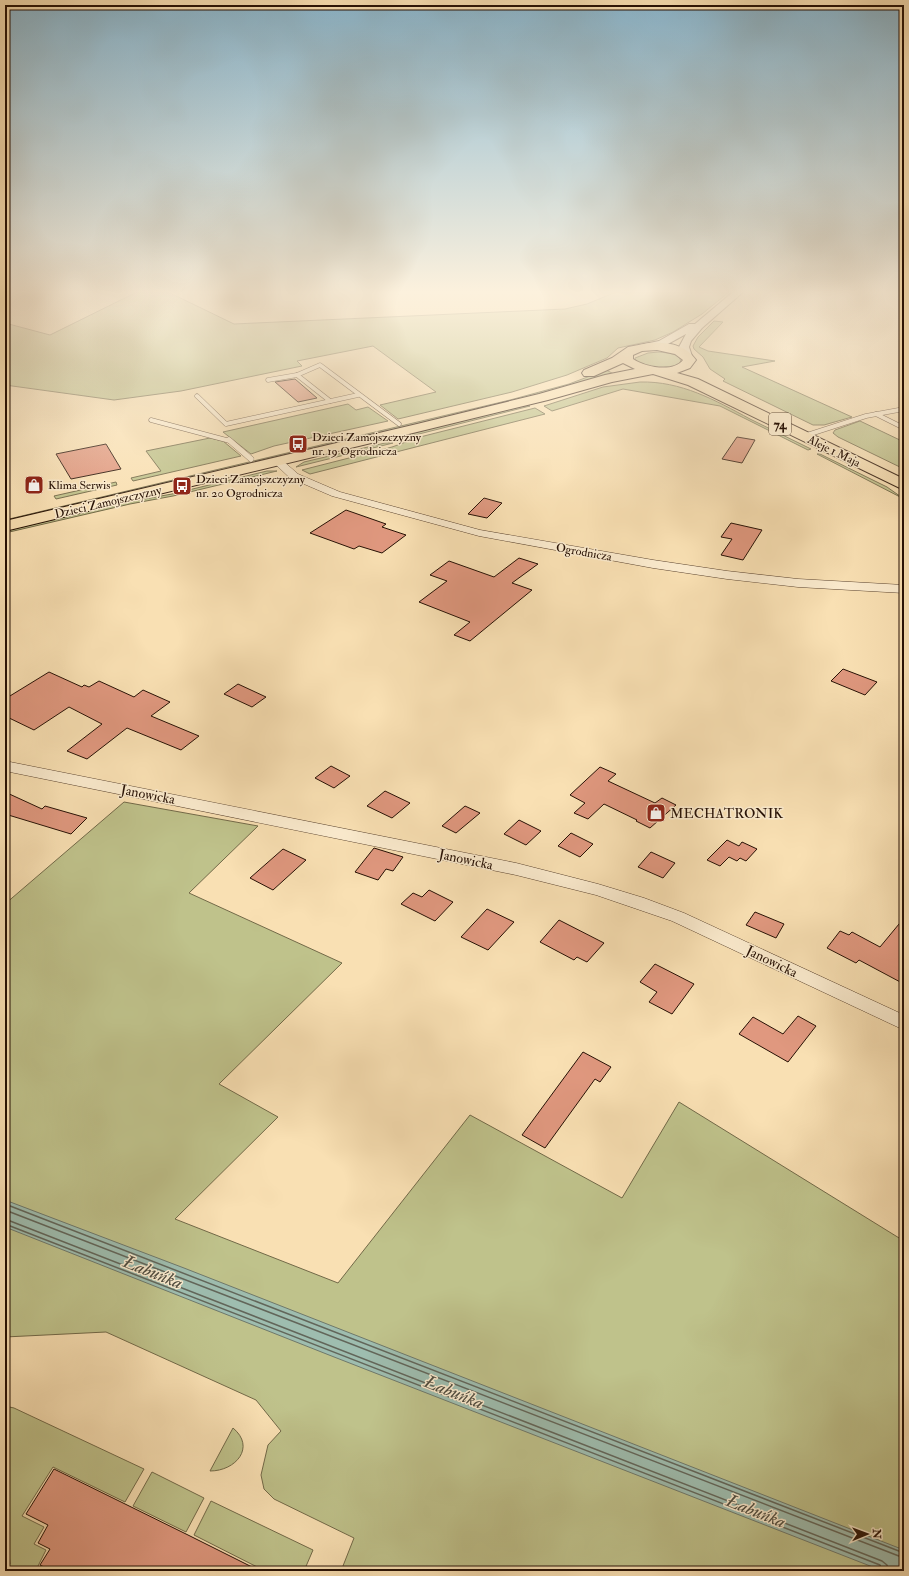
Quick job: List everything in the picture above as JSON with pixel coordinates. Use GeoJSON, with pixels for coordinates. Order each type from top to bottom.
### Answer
{"type":"FeatureCollection","features":[{"type":"Feature","properties":{"kind":"main road","name":"Dzieci Zamojszczyzny"},"geometry":{"type":"LineString","coordinates":[[5,517],[399,424],[558,384],[606,366]]}},
{"type":"Feature","properties":{"kind":"main road","name":"74"},"geometry":{"type":"LineString","coordinates":[[636,366],[654,370],[669,370],[681,368],[685,366]]}},
{"type":"Feature","properties":{"kind":"main road","name":"Aleje 1 Maja"},"geometry":{"type":"LineString","coordinates":[[695,366],[699,370],[721,384],[904,485]]}},
{"type":"Feature","properties":{"kind":"main road","name":"Aleje 1 Maja"},"geometry":{"type":"LineString","coordinates":[[654,370],[692,382],[904,474]]}},
{"type":"Feature","properties":{"kind":"main road","name":"Dzieci Zamojszczyzny"},"geometry":{"type":"LineString","coordinates":[[5,526],[278,462],[528,401],[610,378],[654,370]]}},
{"type":"Feature","properties":{"kind":"street","name":"Ogrodnicza"},"geometry":{"type":"LineString","coordinates":[[278,462],[294,476],[336,494],[479,533],[653,564],[743,577],[798,583],[904,589]]}},
{"type":"Feature","properties":{"kind":"street","name":"Janowicka"},"geometry":{"type":"LineString","coordinates":[[5,766],[493,864],[573,884],[642,904],[678,917],[904,1023]]}},
{"type":"Feature","properties":{"kind":"lane"},"geometry":{"type":"LineString","coordinates":[[268,380],[297,375],[319,366]]}},
{"type":"Feature","properties":{"kind":"lane"},"geometry":{"type":"LineString","coordinates":[[321,366],[358,395],[399,424]]}},
{"type":"Feature","properties":{"kind":"lane"},"geometry":{"type":"LineString","coordinates":[[297,375],[330,400]]}},
{"type":"Feature","properties":{"kind":"lane"},"geometry":{"type":"LineString","coordinates":[[197,396],[226,424],[358,395]]}},
{"type":"Feature","properties":{"kind":"lane"},"geometry":{"type":"LineString","coordinates":[[811,434],[876,414],[904,409]]}},
{"type":"Feature","properties":{"kind":"lane"},"geometry":{"type":"LineString","coordinates":[[876,414],[904,428]]}},
{"type":"Feature","properties":{"kind":"lane"},"geometry":{"type":"LineString","coordinates":[[151,420],[229,440],[251,459]]}},
{"type":"Feature","properties":{"kind":"green space"},"geometry":{"type":"Polygon","coordinates":[[[5,366],[302,366],[181,391],[114,400],[5,385],[5,366]]]}},
{"type":"Feature","properties":{"kind":"green space"},"geometry":{"type":"Polygon","coordinates":[[[400,366],[589,366],[567,375],[512,392],[398,419],[380,405],[436,392],[400,366]]]}},
{"type":"Feature","properties":{"kind":"green space"},"geometry":{"type":"Polygon","coordinates":[[[645,366],[675,366],[664,369],[645,366]]]}},
{"type":"Feature","properties":{"kind":"green space"},"geometry":{"type":"Polygon","coordinates":[[[708,366],[750,366],[742,367],[852,417],[824,425],[813,425],[723,381],[725,379],[710,369],[708,366]]]}},
{"type":"Feature","properties":{"kind":"green space"},"geometry":{"type":"Polygon","coordinates":[[[606,370],[614,374],[516,401],[5,523],[5,520],[510,400],[569,384],[606,370]]]}},
{"type":"Feature","properties":{"kind":"green space"},"geometry":{"type":"Polygon","coordinates":[[[640,382],[670,385],[697,393],[811,449],[808,450],[720,406],[623,389],[552,411],[544,406],[603,387],[640,382]]]}},
{"type":"Feature","properties":{"kind":"green space"},"geometry":{"type":"Polygon","coordinates":[[[348,404],[356,410],[368,407],[388,421],[274,446],[251,454],[223,432],[348,404]]]}},
{"type":"Feature","properties":{"kind":"green space"},"geometry":{"type":"Polygon","coordinates":[[[519,406],[530,406],[403,439],[404,436],[413,433],[519,406]]]}},
{"type":"Feature","properties":{"kind":"green space"},"geometry":{"type":"Polygon","coordinates":[[[535,408],[545,414],[310,474],[302,470],[392,447],[420,437],[535,408]]]}},
{"type":"Feature","properties":{"kind":"green space"},"geometry":{"type":"Polygon","coordinates":[[[860,421],[904,442],[904,469],[838,437],[833,433],[835,430],[860,421]]]}},
{"type":"Feature","properties":{"kind":"green space"},"geometry":{"type":"Polygon","coordinates":[[[210,438],[223,441],[241,456],[133,481],[131,478],[161,471],[146,451],[210,438]]]}},
{"type":"Feature","properties":{"kind":"green space"},"geometry":{"type":"Polygon","coordinates":[[[385,443],[393,443],[296,467],[304,462],[385,443]]]}},
{"type":"Feature","properties":{"kind":"green space"},"geometry":{"type":"Polygon","coordinates":[[[817,454],[820,454],[887,487],[904,499],[817,454]]]}},
{"type":"Feature","properties":{"kind":"green space"},"geometry":{"type":"Polygon","coordinates":[[[267,471],[277,471],[173,496],[130,504],[5,533],[5,531],[122,503],[172,494],[267,471]]]}},
{"type":"Feature","properties":{"kind":"green space"},"geometry":{"type":"Polygon","coordinates":[[[116,482],[117,485],[56,499],[54,496],[116,482]]]}},
{"type":"Feature","properties":{"kind":"green space"},"geometry":{"type":"Polygon","coordinates":[[[124,802],[258,826],[189,893],[342,963],[219,1084],[278,1117],[175,1219],[338,1283],[470,1115],[622,1198],[679,1102],[904,1241],[904,1571],[341,1571],[354,1538],[274,1499],[264,1489],[261,1475],[268,1445],[281,1431],[256,1400],[106,1332],[5,1337],[5,904],[124,802]]]}},
{"type":"Feature","properties":{"kind":"green space"},"geometry":{"type":"Polygon","coordinates":[[[5,1406],[14,1408],[144,1469],[125,1502],[53,1467],[22,1516],[44,1527],[34,1544],[46,1550],[37,1568],[43,1571],[5,1571],[5,1566],[10,1564],[5,1509],[5,1406]]]}},
{"type":"Feature","properties":{"kind":"green space"},"geometry":{"type":"Polygon","coordinates":[[[233,1428],[240,1435],[243,1443],[243,1450],[240,1457],[228,1467],[210,1471],[233,1428]]]}},
{"type":"Feature","properties":{"kind":"green space"},"geometry":{"type":"Polygon","coordinates":[[[152,1472],[204,1498],[186,1532],[133,1506],[152,1472]]]}},
{"type":"Feature","properties":{"kind":"green space"},"geometry":{"type":"Polygon","coordinates":[[[211,1501],[313,1550],[304,1571],[265,1571],[194,1535],[211,1501]]]}},
{"type":"Feature","properties":{"kind":"water","name":"Łabuńka"},"geometry":{"type":"Polygon","coordinates":[[[5,1200],[184,1268],[904,1550],[904,1571],[883,1571],[5,1227],[5,1200]]]}},
{"type":"Feature","properties":{"kind":"building"},"geometry":{"type":"Polygon","coordinates":[[[295,379],[317,398],[298,402],[275,382],[295,379]]]}},
{"type":"Feature","properties":{"kind":"building"},"geometry":{"type":"Polygon","coordinates":[[[737,437],[755,440],[742,463],[722,459],[737,437]]]}},
{"type":"Feature","properties":{"kind":"building"},"geometry":{"type":"Polygon","coordinates":[[[106,444],[121,469],[71,479],[56,454],[106,444]]]}},
{"type":"Feature","properties":{"kind":"building"},"geometry":{"type":"Polygon","coordinates":[[[484,498],[502,503],[487,518],[468,514],[484,498]]]}},
{"type":"Feature","properties":{"kind":"building"},"geometry":{"type":"Polygon","coordinates":[[[346,510],[386,524],[382,527],[406,535],[382,553],[359,546],[354,549],[310,533],[346,510]]]}},
{"type":"Feature","properties":{"kind":"building"},"geometry":{"type":"Polygon","coordinates":[[[731,523],[762,530],[743,560],[721,555],[732,539],[721,537],[731,523]]]}},
{"type":"Feature","properties":{"kind":"building"},"geometry":{"type":"Polygon","coordinates":[[[519,558],[538,564],[512,583],[532,590],[470,641],[454,635],[470,622],[419,602],[447,581],[430,575],[449,561],[494,577],[519,558]]]}},
{"type":"Feature","properties":{"kind":"building"},"geometry":{"type":"Polygon","coordinates":[[[843,669],[877,682],[865,695],[831,681],[843,669]]]}},
{"type":"Feature","properties":{"kind":"building"},"geometry":{"type":"Polygon","coordinates":[[[49,672],[82,687],[84,685],[89,687],[99,681],[134,697],[143,690],[170,702],[151,716],[199,736],[181,750],[127,728],[87,759],[67,751],[102,724],[69,707],[34,730],[5,716],[5,699],[49,672]]]}},
{"type":"Feature","properties":{"kind":"building"},"geometry":{"type":"Polygon","coordinates":[[[238,684],[266,697],[252,707],[224,694],[238,684]]]}},
{"type":"Feature","properties":{"kind":"building"},"geometry":{"type":"Polygon","coordinates":[[[331,766],[350,776],[334,788],[315,778],[331,766]]]}},
{"type":"Feature","properties":{"kind":"building"},"geometry":{"type":"Polygon","coordinates":[[[600,767],[616,774],[608,781],[655,803],[662,798],[676,805],[650,828],[604,804],[588,819],[574,813],[585,803],[570,795],[600,767]]]}},
{"type":"Feature","properties":{"kind":"building"},"geometry":{"type":"Polygon","coordinates":[[[385,791],[410,803],[392,818],[367,806],[385,791]]]}},
{"type":"Feature","properties":{"kind":"building"},"geometry":{"type":"Polygon","coordinates":[[[5,792],[42,809],[45,806],[87,818],[71,834],[5,814],[5,792]]]}},
{"type":"Feature","properties":{"kind":"building"},"geometry":{"type":"Polygon","coordinates":[[[465,806],[480,813],[456,833],[442,826],[465,806]]]}},
{"type":"Feature","properties":{"kind":"building"},"geometry":{"type":"Polygon","coordinates":[[[519,820],[541,831],[526,845],[504,834],[519,820]]]}},
{"type":"Feature","properties":{"kind":"building"},"geometry":{"type":"Polygon","coordinates":[[[571,833],[593,844],[580,857],[558,846],[571,833]]]}},
{"type":"Feature","properties":{"kind":"building"},"geometry":{"type":"Polygon","coordinates":[[[727,840],[739,846],[742,842],[757,849],[746,861],[740,858],[737,861],[729,857],[720,866],[707,860],[727,840]]]}},
{"type":"Feature","properties":{"kind":"building"},"geometry":{"type":"Polygon","coordinates":[[[374,848],[403,857],[393,871],[386,869],[378,880],[355,872],[374,848]]]}},
{"type":"Feature","properties":{"kind":"building"},"geometry":{"type":"Polygon","coordinates":[[[283,849],[306,860],[273,890],[250,878],[283,849]]]}},
{"type":"Feature","properties":{"kind":"building"},"geometry":{"type":"Polygon","coordinates":[[[651,852],[675,863],[663,878],[638,867],[651,852]]]}},
{"type":"Feature","properties":{"kind":"building"},"geometry":{"type":"Polygon","coordinates":[[[429,890],[453,902],[435,921],[401,904],[413,893],[422,897],[429,890]]]}},
{"type":"Feature","properties":{"kind":"building"},"geometry":{"type":"Polygon","coordinates":[[[487,909],[514,922],[488,950],[461,937],[487,909]]]}},
{"type":"Feature","properties":{"kind":"building"},"geometry":{"type":"Polygon","coordinates":[[[755,912],[784,924],[776,938],[746,925],[755,912]]]}},
{"type":"Feature","properties":{"kind":"building"},"geometry":{"type":"Polygon","coordinates":[[[904,918],[904,984],[859,960],[856,963],[827,948],[840,931],[849,935],[852,932],[880,947],[904,918]]]}},
{"type":"Feature","properties":{"kind":"building"},"geometry":{"type":"Polygon","coordinates":[[[559,920],[604,943],[587,962],[577,957],[574,960],[540,942],[559,920]]]}},
{"type":"Feature","properties":{"kind":"building"},"geometry":{"type":"Polygon","coordinates":[[[655,964],[694,984],[672,1014],[649,1002],[657,992],[640,982],[655,964]]]}},
{"type":"Feature","properties":{"kind":"building"},"geometry":{"type":"Polygon","coordinates":[[[798,1016],[816,1026],[788,1062],[739,1034],[753,1017],[783,1034],[798,1016]]]}},
{"type":"Feature","properties":{"kind":"building"},"geometry":{"type":"Polygon","coordinates":[[[583,1052],[611,1067],[600,1082],[595,1079],[545,1148],[522,1135],[583,1052]]]}},
{"type":"Feature","properties":{"kind":"building"},"geometry":{"type":"Polygon","coordinates":[[[54,1469],[260,1571],[52,1571],[40,1565],[50,1549],[38,1543],[48,1525],[26,1514],[54,1469]]]}},
{"type":"Feature","properties":{"kind":"place","name":"Dzieci Zamojszczyzny nr. 19 Ogrodnicza"},"geometry":{"type":"Point","coordinates":[298,444]}},
{"type":"Feature","properties":{"kind":"place","name":"Klima Serwis"},"geometry":{"type":"Point","coordinates":[34,485]}},
{"type":"Feature","properties":{"kind":"place","name":"Dzieci Zamojszczyzny nr. 20 Ogrodnicza"},"geometry":{"type":"Point","coordinates":[182,486]}},
{"type":"Feature","properties":{"kind":"place","name":"MECHATRONIK"},"geometry":{"type":"Point","coordinates":[656,813]}}]}
